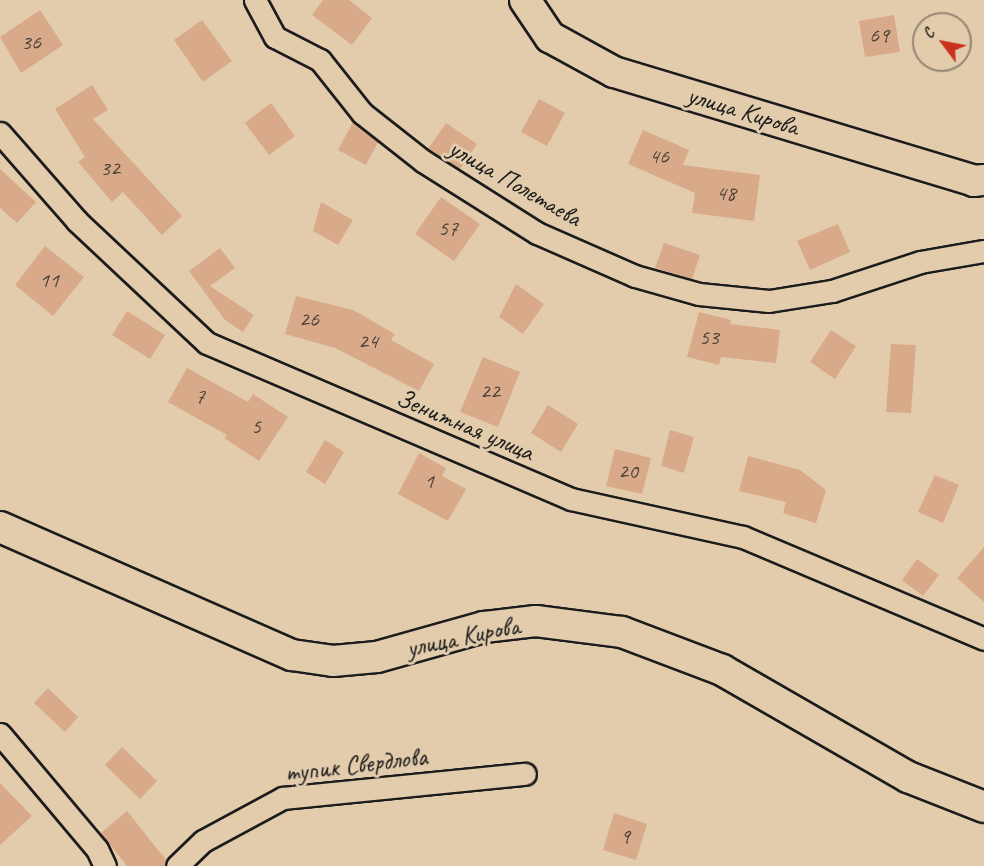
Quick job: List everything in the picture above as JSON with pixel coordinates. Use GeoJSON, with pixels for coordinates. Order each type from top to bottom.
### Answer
{"type":"FeatureCollection","features":[{"type":"Feature","properties":{"kind":"main road","name":"улица Кирова"},"geometry":{"type":"LineString","coordinates":[[525,0],[550,37],[614,72],[974,182],[984,180]]}},
{"type":"Feature","properties":{"kind":"main road","name":"улица Кирова"},"geometry":{"type":"LineString","coordinates":[[0,527],[292,655],[333,661],[377,657],[484,627],[536,621],[622,632],[722,670],[908,777],[984,807]]}},
{"type":"Feature","properties":{"kind":"street","name":"улица Полетаева"},"geometry":{"type":"LineString","coordinates":[[255,0],[275,37],[320,60],[362,113],[423,161],[537,233],[635,276],[699,294],[769,301],[832,291],[920,262],[984,251]]}},
{"type":"Feature","properties":{"kind":"street","name":"Зенитная улица"},"geometry":{"type":"LineString","coordinates":[[0,134],[77,221],[207,343],[571,500],[743,537],[984,639]]}},
{"type":"Feature","properties":{"kind":"street"},"geometry":{"type":"LineString","coordinates":[[0,734],[97,849],[105,866]]}},
{"type":"Feature","properties":{"kind":"street","name":"тупик Свердлова"},"geometry":{"type":"LineString","coordinates":[[177,866],[203,841],[283,798],[525,774]]}},
{"type":"Feature","properties":{"kind":"building"},"geometry":{"type":"Polygon","coordinates":[[[323,0],[349,0],[372,18],[352,45],[312,15],[323,0]]]}},
{"type":"Feature","properties":{"kind":"building"},"geometry":{"type":"Polygon","coordinates":[[[40,10],[63,45],[21,73],[0,37],[40,10]]]}},
{"type":"Feature","properties":{"kind":"building"},"geometry":{"type":"Polygon","coordinates":[[[894,15],[900,52],[865,57],[859,21],[894,15]]]}},
{"type":"Feature","properties":{"kind":"building"},"geometry":{"type":"Polygon","coordinates":[[[202,20],[232,61],[203,82],[174,40],[202,20]]]}},
{"type":"Feature","properties":{"kind":"building"},"geometry":{"type":"Polygon","coordinates":[[[92,85],[108,110],[93,119],[182,216],[162,235],[123,192],[112,202],[78,162],[85,157],[55,109],[92,85]]]}},
{"type":"Feature","properties":{"kind":"building"},"geometry":{"type":"Polygon","coordinates":[[[539,99],[565,113],[547,146],[521,132],[539,99]]]}},
{"type":"Feature","properties":{"kind":"building"},"geometry":{"type":"Polygon","coordinates":[[[271,103],[295,136],[269,155],[245,123],[271,103]]]}},
{"type":"Feature","properties":{"kind":"building"},"geometry":{"type":"Polygon","coordinates":[[[353,122],[378,142],[366,165],[338,150],[353,122]]]}},
{"type":"Feature","properties":{"kind":"building"},"geometry":{"type":"Polygon","coordinates":[[[446,123],[477,144],[460,169],[428,149],[446,123]]]}},
{"type":"Feature","properties":{"kind":"building"},"geometry":{"type":"Polygon","coordinates":[[[643,130],[689,150],[683,165],[760,175],[754,221],[692,213],[695,193],[628,164],[643,130]]]}},
{"type":"Feature","properties":{"kind":"building"},"geometry":{"type":"Polygon","coordinates":[[[0,169],[36,202],[17,223],[0,208],[0,169]]]}},
{"type":"Feature","properties":{"kind":"building"},"geometry":{"type":"Polygon","coordinates":[[[441,197],[480,224],[454,261],[415,234],[441,197]]]}},
{"type":"Feature","properties":{"kind":"building"},"geometry":{"type":"Polygon","coordinates":[[[321,202],[353,220],[338,245],[313,231],[321,202]]]}},
{"type":"Feature","properties":{"kind":"building"},"geometry":{"type":"Polygon","coordinates":[[[838,224],[850,252],[810,270],[797,241],[838,224]]]}},
{"type":"Feature","properties":{"kind":"building"},"geometry":{"type":"Polygon","coordinates":[[[664,243],[700,255],[692,279],[655,268],[664,243]]]}},
{"type":"Feature","properties":{"kind":"building"},"geometry":{"type":"Polygon","coordinates":[[[45,246],[84,277],[53,316],[15,285],[45,246]]]}},
{"type":"Feature","properties":{"kind":"building"},"geometry":{"type":"Polygon","coordinates":[[[220,248],[235,268],[210,286],[254,315],[243,332],[225,320],[189,271],[220,248]]]}},
{"type":"Feature","properties":{"kind":"building"},"geometry":{"type":"Polygon","coordinates":[[[516,284],[544,304],[523,334],[499,317],[516,284]]]}},
{"type":"Feature","properties":{"kind":"building"},"geometry":{"type":"Polygon","coordinates":[[[296,296],[353,310],[395,334],[391,340],[434,364],[419,391],[335,348],[285,334],[296,296]]]}},
{"type":"Feature","properties":{"kind":"building"},"geometry":{"type":"Polygon","coordinates":[[[127,311],[165,335],[150,359],[112,335],[127,311]]]}},
{"type":"Feature","properties":{"kind":"building"},"geometry":{"type":"Polygon","coordinates":[[[699,312],[731,320],[730,324],[780,330],[776,363],[721,357],[719,365],[687,357],[699,312]]]}},
{"type":"Feature","properties":{"kind":"building"},"geometry":{"type":"Polygon","coordinates":[[[831,330],[856,346],[835,379],[810,362],[831,330]]]}},
{"type":"Feature","properties":{"kind":"building"},"geometry":{"type":"Polygon","coordinates":[[[891,344],[916,345],[911,413],[886,412],[891,344]]]}},
{"type":"Feature","properties":{"kind":"building"},"geometry":{"type":"Polygon","coordinates":[[[483,357],[520,372],[498,427],[460,412],[483,357]]]}},
{"type":"Feature","properties":{"kind":"building"},"geometry":{"type":"Polygon","coordinates":[[[187,368],[248,402],[253,394],[288,417],[259,461],[224,438],[227,435],[168,402],[187,368]]]}},
{"type":"Feature","properties":{"kind":"building"},"geometry":{"type":"Polygon","coordinates":[[[548,405],[578,424],[561,452],[531,433],[548,405]]]}},
{"type":"Feature","properties":{"kind":"building"},"geometry":{"type":"Polygon","coordinates":[[[670,430],[694,437],[684,473],[661,466],[670,430]]]}},
{"type":"Feature","properties":{"kind":"building"},"geometry":{"type":"Polygon","coordinates":[[[325,440],[344,452],[325,484],[306,472],[325,440]]]}},
{"type":"Feature","properties":{"kind":"building"},"geometry":{"type":"Polygon","coordinates":[[[615,449],[651,458],[642,494],[606,486],[615,449]]]}},
{"type":"Feature","properties":{"kind":"building"},"geometry":{"type":"Polygon","coordinates":[[[419,453],[446,468],[442,476],[466,489],[448,521],[398,494],[419,453]]]}},
{"type":"Feature","properties":{"kind":"building"},"geometry":{"type":"Polygon","coordinates":[[[748,456],[800,470],[826,490],[816,523],[783,513],[786,502],[739,491],[748,456]]]}},
{"type":"Feature","properties":{"kind":"building"},"geometry":{"type":"Polygon","coordinates":[[[935,475],[959,485],[943,523],[918,512],[935,475]]]}},
{"type":"Feature","properties":{"kind":"building"},"geometry":{"type":"Polygon","coordinates":[[[984,547],[984,602],[957,578],[984,547]]]}},
{"type":"Feature","properties":{"kind":"building"},"geometry":{"type":"Polygon","coordinates":[[[917,559],[939,575],[923,596],[902,580],[917,559]]]}},
{"type":"Feature","properties":{"kind":"building"},"geometry":{"type":"Polygon","coordinates":[[[48,688],[78,717],[65,732],[34,703],[48,688]]]}},
{"type":"Feature","properties":{"kind":"building"},"geometry":{"type":"Polygon","coordinates":[[[122,747],[157,781],[140,799],[105,765],[122,747]]]}},
{"type":"Feature","properties":{"kind":"building"},"geometry":{"type":"Polygon","coordinates":[[[0,783],[32,816],[0,845],[0,783]]]}},
{"type":"Feature","properties":{"kind":"building"},"geometry":{"type":"Polygon","coordinates":[[[127,811],[166,860],[165,866],[127,866],[101,833],[127,811]]]}},
{"type":"Feature","properties":{"kind":"building"},"geometry":{"type":"Polygon","coordinates":[[[614,813],[647,824],[636,860],[603,850],[614,813]]]}}]}
